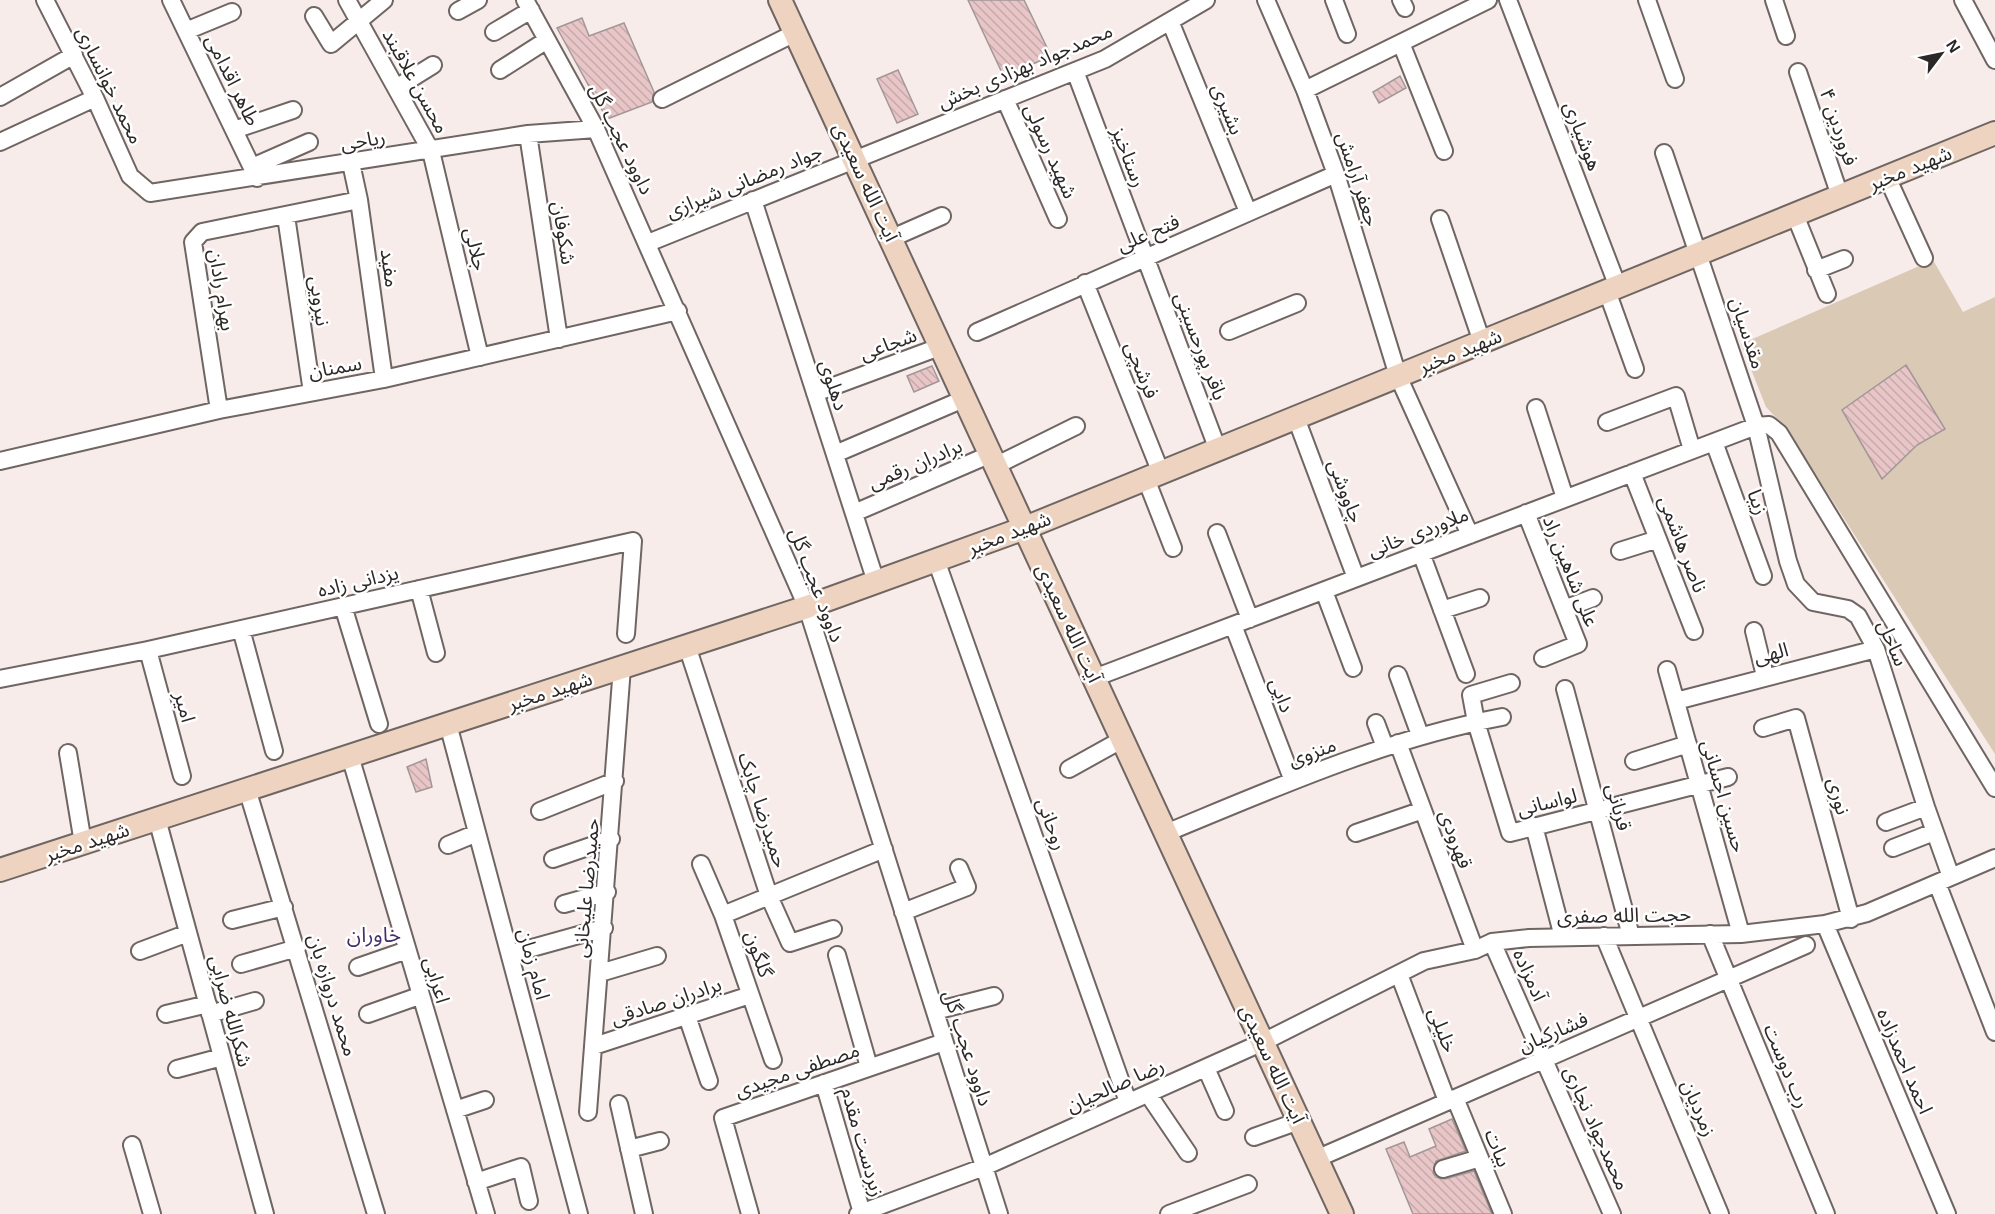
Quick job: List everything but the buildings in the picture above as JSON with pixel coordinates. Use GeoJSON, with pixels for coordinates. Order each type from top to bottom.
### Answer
{"type":"FeatureCollection","features":[{"type":"Feature","properties":{"kind":"main road","name":"آیت الله سعیدی"},"geometry":{"type":"LineString","coordinates":[[780,0],[1342,1214]]}},
{"type":"Feature","properties":{"kind":"main road","name":"شهید مخبر"},"geometry":{"type":"LineString","coordinates":[[0,870],[807,607],[1025,528],[1995,133]]}},
{"type":"Feature","properties":{"kind":"street","name":"محمد خوانساری"},"geometry":{"type":"LineString","coordinates":[[45,0],[95,98],[130,176],[140,185]]}},
{"type":"Feature","properties":{"kind":"street","name":"طاهر اقدامی"},"geometry":{"type":"LineString","coordinates":[[171,0],[254,172]]}},
{"type":"Feature","properties":{"kind":"street","name":"محسن علاقبند"},"geometry":{"type":"LineString","coordinates":[[347,0],[431,151]]}},
{"type":"Feature","properties":{"kind":"street"},"geometry":{"type":"LineString","coordinates":[[314,16],[331,44],[384,0]]}},
{"type":"Feature","properties":{"kind":"street"},"geometry":{"type":"LineString","coordinates":[[459,11],[478,0]]}},
{"type":"Feature","properties":{"kind":"street","name":"محمدجواد بهزادی بخش"},"geometry":{"type":"LineString","coordinates":[[855,159],[1105,59],[1206,0]]}},
{"type":"Feature","properties":{"kind":"street","name":"جعفر آرامش"},"geometry":{"type":"LineString","coordinates":[[1266,0],[1305,90],[1336,174],[1398,376],[1470,535]]}},
{"type":"Feature","properties":{"kind":"street"},"geometry":{"type":"LineString","coordinates":[[1334,0],[1347,34]]}},
{"type":"Feature","properties":{"kind":"street"},"geometry":{"type":"LineString","coordinates":[[1305,90],[1488,0]]}},
{"type":"Feature","properties":{"kind":"street","name":"هوشیاری"},"geometry":{"type":"LineString","coordinates":[[1508,0],[1612,289],[1635,369]]}},
{"type":"Feature","properties":{"kind":"street"},"geometry":{"type":"LineString","coordinates":[[1647,0],[1675,78]]}},
{"type":"Feature","properties":{"kind":"street"},"geometry":{"type":"LineString","coordinates":[[1774,0],[1786,36]]}},
{"type":"Feature","properties":{"kind":"street"},"geometry":{"type":"LineString","coordinates":[[1963,0],[1995,60]]}},
{"type":"Feature","properties":{"kind":"street"},"geometry":{"type":"LineString","coordinates":[[494,32],[528,5]]}},
{"type":"Feature","properties":{"kind":"street","name":"داوود عجب گل"},"geometry":{"type":"LineString","coordinates":[[528,5],[596,129],[807,607],[999,1214]]}},
{"type":"Feature","properties":{"kind":"street"},"geometry":{"type":"LineString","coordinates":[[186,31],[232,12]]}},
{"type":"Feature","properties":{"kind":"street","name":"بشیری"},"geometry":{"type":"LineString","coordinates":[[1170,21],[1248,212]]}},
{"type":"Feature","properties":{"kind":"street"},"geometry":{"type":"LineString","coordinates":[[662,99],[795,33]]}},
{"type":"Feature","properties":{"kind":"street"},"geometry":{"type":"LineString","coordinates":[[500,70],[547,40]]}},
{"type":"Feature","properties":{"kind":"street"},"geometry":{"type":"LineString","coordinates":[[1401,44],[1444,151]]}},
{"type":"Feature","properties":{"kind":"street"},"geometry":{"type":"LineString","coordinates":[[0,97],[74,55]]}},
{"type":"Feature","properties":{"kind":"street"},"geometry":{"type":"LineString","coordinates":[[396,88],[433,65]]}},
{"type":"Feature","properties":{"kind":"street","name":"رستاخیز"},"geometry":{"type":"LineString","coordinates":[[1075,71],[1145,257]]}},
{"type":"Feature","properties":{"kind":"street","name":"فروردین ۴"},"geometry":{"type":"LineString","coordinates":[[1798,72],[1840,196]]}},
{"type":"Feature","properties":{"kind":"street"},"geometry":{"type":"LineString","coordinates":[[0,142],[95,98]]}},
{"type":"Feature","properties":{"kind":"street","name":"شهید رسولی"},"geometry":{"type":"LineString","coordinates":[[1005,99],[1058,219]]}},
{"type":"Feature","properties":{"kind":"street"},"geometry":{"type":"LineString","coordinates":[[234,130],[293,110]]}},
{"type":"Feature","properties":{"kind":"street","name":"ریاحی"},"geometry":{"type":"LineString","coordinates":[[140,185],[150,193],[254,172],[351,163],[528,134],[596,129]]}},
{"type":"Feature","properties":{"kind":"street","name":"شکوفان"},"geometry":{"type":"LineString","coordinates":[[528,134],[559,339]]}},
{"type":"Feature","properties":{"kind":"street"},"geometry":{"type":"LineString","coordinates":[[254,172],[309,142]]}},
{"type":"Feature","properties":{"kind":"street","name":"جلالی"},"geometry":{"type":"LineString","coordinates":[[431,151],[480,357]]}},
{"type":"Feature","properties":{"kind":"street","name":"مقدسیان"},"geometry":{"type":"LineString","coordinates":[[1664,153],[1700,253],[1756,426]]}},
{"type":"Feature","properties":{"kind":"street","name":"جواد رمضانی شیرازی"},"geometry":{"type":"LineString","coordinates":[[648,243],[855,159]]}},
{"type":"Feature","properties":{"kind":"street","name":"مفید"},"geometry":{"type":"LineString","coordinates":[[351,163],[359,200],[384,379]]}},
{"type":"Feature","properties":{"kind":"street","name":"فتح علی"},"geometry":{"type":"LineString","coordinates":[[977,332],[1336,174]]}},
{"type":"Feature","properties":{"kind":"street"},"geometry":{"type":"LineString","coordinates":[[1887,177],[1923,258]]}},
{"type":"Feature","properties":{"kind":"street","name":"بهرام رادان"},"geometry":{"type":"LineString","coordinates":[[219,410],[193,242],[202,232],[359,200]]}},
{"type":"Feature","properties":{"kind":"street","name":"دهلوی"},"geometry":{"type":"LineString","coordinates":[[753,200],[876,582]]}},
{"type":"Feature","properties":{"kind":"street"},"geometry":{"type":"LineString","coordinates":[[1795,215],[1827,294]]}},
{"type":"Feature","properties":{"kind":"street","name":"نیرویی"},"geometry":{"type":"LineString","coordinates":[[286,216],[312,392]]}},
{"type":"Feature","properties":{"kind":"street"},"geometry":{"type":"LineString","coordinates":[[892,238],[942,216]]}},
{"type":"Feature","properties":{"kind":"street"},"geometry":{"type":"LineString","coordinates":[[1440,219],[1482,342]]}},
{"type":"Feature","properties":{"kind":"street","name":"باقر پورحسینی"},"geometry":{"type":"LineString","coordinates":[[1145,257],[1218,450]]}},
{"type":"Feature","properties":{"kind":"street"},"geometry":{"type":"LineString","coordinates":[[1816,270],[1844,259]]}},
{"type":"Feature","properties":{"kind":"street","name":"فرشچی"},"geometry":{"type":"LineString","coordinates":[[1084,283],[1154,476],[1173,548]]}},
{"type":"Feature","properties":{"kind":"street"},"geometry":{"type":"LineString","coordinates":[[1229,331],[1297,303]]}},
{"type":"Feature","properties":{"kind":"street","name":"سمنان"},"geometry":{"type":"LineString","coordinates":[[0,460],[219,410],[384,379],[678,311]]}},
{"type":"Feature","properties":{"kind":"street","name":"شجاعی"},"geometry":{"type":"LineString","coordinates":[[815,393],[942,346]]}},
{"type":"Feature","properties":{"kind":"street"},"geometry":{"type":"LineString","coordinates":[[1607,422],[1676,396],[1692,450]]}},
{"type":"Feature","properties":{"kind":"street"},"geometry":{"type":"LineString","coordinates":[[835,454],[966,398]]}},
{"type":"Feature","properties":{"kind":"street"},"geometry":{"type":"LineString","coordinates":[[1536,408],[1565,498]]}},
{"type":"Feature","properties":{"kind":"street","name":"چاووشی"},"geometry":{"type":"LineString","coordinates":[[1296,418],[1356,578]]}},
{"type":"Feature","properties":{"kind":"street"},"geometry":{"type":"LineString","coordinates":[[1756,426],[1769,424],[1779,433],[1995,788]]}},
{"type":"Feature","properties":{"kind":"street","name":"برادران رقمی"},"geometry":{"type":"LineString","coordinates":[[854,513],[1076,426]]}},
{"type":"Feature","properties":{"kind":"street","name":"ملاوردی خانی"},"geometry":{"type":"LineString","coordinates":[[1094,678],[1756,426]]}},
{"type":"Feature","properties":{"kind":"street","name":"ساحل"},"geometry":{"type":"LineString","coordinates":[[1756,426],[1788,561],[1797,584],[1813,602],[1848,609],[1858,616],[1876,649],[1934,831],[1944,880],[1995,1032]]}},
{"type":"Feature","properties":{"kind":"street","name":"زیبا"},"geometry":{"type":"LineString","coordinates":[[1714,442],[1763,576]]}},
{"type":"Feature","properties":{"kind":"street","name":"ناصر هاشمی"},"geometry":{"type":"LineString","coordinates":[[1632,473],[1695,631]]}},
{"type":"Feature","properties":{"kind":"street","name":"علی شاهین راد"},"geometry":{"type":"LineString","coordinates":[[1526,513],[1578,644],[1543,658]]}},
{"type":"Feature","properties":{"kind":"street"},"geometry":{"type":"LineString","coordinates":[[1218,533],[1250,619]]}},
{"type":"Feature","properties":{"kind":"street"},"geometry":{"type":"LineString","coordinates":[[1620,551],[1658,539]]}},
{"type":"Feature","properties":{"kind":"street","name":"یزدانی زاده"},"geometry":{"type":"LineString","coordinates":[[0,679],[148,650],[633,541],[626,634]]}},
{"type":"Feature","properties":{"kind":"street"},"geometry":{"type":"LineString","coordinates":[[1421,553],[1466,674]]}},
{"type":"Feature","properties":{"kind":"street","name":"روحانی"},"geometry":{"type":"LineString","coordinates":[[936,560],[1128,1102]]}},
{"type":"Feature","properties":{"kind":"street"},"geometry":{"type":"LineString","coordinates":[[419,589],[436,653]]}},
{"type":"Feature","properties":{"kind":"street"},"geometry":{"type":"LineString","coordinates":[[1324,591],[1353,668]]}},
{"type":"Feature","properties":{"kind":"street"},"geometry":{"type":"LineString","coordinates":[[1442,610],[1480,598]]}},
{"type":"Feature","properties":{"kind":"street"},"geometry":{"type":"LineString","coordinates":[[1564,609],[1593,598]]}},
{"type":"Feature","properties":{"kind":"street"},"geometry":{"type":"LineString","coordinates":[[343,606],[379,724]]}},
{"type":"Feature","properties":{"kind":"street","name":"دایی"},"geometry":{"type":"LineString","coordinates":[[1233,625],[1293,781]]}},
{"type":"Feature","properties":{"kind":"street"},"geometry":{"type":"LineString","coordinates":[[241,629],[274,751]]}},
{"type":"Feature","properties":{"kind":"street"},"geometry":{"type":"LineString","coordinates":[[1754,631],[1765,676]]}},
{"type":"Feature","properties":{"kind":"street","name":"حمیدرضا چابک"},"geometry":{"type":"LineString","coordinates":[[687,646],[770,896],[790,943],[833,929]]}},
{"type":"Feature","properties":{"kind":"street","name":"الهی"},"geometry":{"type":"LineString","coordinates":[[1676,701],[1765,676],[1876,649]]}},
{"type":"Feature","properties":{"kind":"street","name":"امیر"},"geometry":{"type":"LineString","coordinates":[[148,650],[182,776]]}},
{"type":"Feature","properties":{"kind":"street","name":"حمیدرضا علیخانی"},"geometry":{"type":"LineString","coordinates":[[588,1112],[611,840],[622,668]]}},
{"type":"Feature","properties":{"kind":"street","name":"حسین احسانی"},"geometry":{"type":"LineString","coordinates":[[1667,670],[1741,934]]}},
{"type":"Feature","properties":{"kind":"street"},"geometry":{"type":"LineString","coordinates":[[1398,675],[1420,735]]}},
{"type":"Feature","properties":{"kind":"street"},"geometry":{"type":"LineString","coordinates":[[1476,722],[1471,695],[1511,684]]}},
{"type":"Feature","properties":{"kind":"street","name":"قربانی"},"geometry":{"type":"LineString","coordinates":[[1565,689],[1631,936]]}},
{"type":"Feature","properties":{"kind":"street","name":"منزوی"},"geometry":{"type":"LineString","coordinates":[[1166,833],[1293,781],[1420,735],[1502,717]]}},
{"type":"Feature","properties":{"kind":"street","name":"نوری"},"geometry":{"type":"LineString","coordinates":[[1763,728],[1796,718],[1851,919]]}},
{"type":"Feature","properties":{"kind":"street","name":"لواسانی"},"geometry":{"type":"LineString","coordinates":[[1476,722],[1510,833],[1728,777]]}},
{"type":"Feature","properties":{"kind":"street","name":"قهرودی"},"geometry":{"type":"LineString","coordinates":[[1376,723],[1392,745],[1423,810],[1475,950]]}},
{"type":"Feature","properties":{"kind":"street","name":"امام زمان"},"geometry":{"type":"LineString","coordinates":[[448,724],[579,1214]]}},
{"type":"Feature","properties":{"kind":"street"},"geometry":{"type":"LineString","coordinates":[[1069,769],[1123,739]]}},
{"type":"Feature","properties":{"kind":"street"},"geometry":{"type":"LineString","coordinates":[[1634,761],[1688,744]]}},
{"type":"Feature","properties":{"kind":"street"},"geometry":{"type":"LineString","coordinates":[[68,753],[83,843]]}},
{"type":"Feature","properties":{"kind":"street","name":"اعرابی"},"geometry":{"type":"LineString","coordinates":[[350,756],[419,996],[486,1214]]}},
{"type":"Feature","properties":{"kind":"street"},"geometry":{"type":"LineString","coordinates":[[540,811],[615,781]]}},
{"type":"Feature","properties":{"kind":"street","name":"محمد دروازه بان"},"geometry":{"type":"LineString","coordinates":[[247,789],[376,1214]]}},
{"type":"Feature","properties":{"kind":"street"},"geometry":{"type":"LineString","coordinates":[[1886,822],[1926,807]]}},
{"type":"Feature","properties":{"kind":"street"},"geometry":{"type":"LineString","coordinates":[[1356,833],[1423,810]]}},
{"type":"Feature","properties":{"kind":"street","name":"شکرالله ضرابی"},"geometry":{"type":"LineString","coordinates":[[157,819],[265,1214]]}},
{"type":"Feature","properties":{"kind":"street"},"geometry":{"type":"LineString","coordinates":[[1534,826],[1563,937]]}},
{"type":"Feature","properties":{"kind":"street"},"geometry":{"type":"LineString","coordinates":[[1893,848],[1934,831]]}},
{"type":"Feature","properties":{"kind":"street"},"geometry":{"type":"LineString","coordinates":[[448,845],[477,832]]}},
{"type":"Feature","properties":{"kind":"street"},"geometry":{"type":"LineString","coordinates":[[553,860],[611,840]]}},
{"type":"Feature","properties":{"kind":"street"},"geometry":{"type":"LineString","coordinates":[[723,915],[884,849]]}},
{"type":"Feature","properties":{"kind":"street","name":"حجت الله صفری"},"geometry":{"type":"LineString","coordinates":[[1263,1042],[1424,961],[1475,950],[1492,942],[1563,937],[1741,934],[1825,924],[1851,919],[1995,858]]}},
{"type":"Feature","properties":{"kind":"street","name":"گلگون"},"geometry":{"type":"LineString","coordinates":[[701,864],[723,915],[773,1060]]}},
{"type":"Feature","properties":{"kind":"street"},"geometry":{"type":"LineString","coordinates":[[903,912],[967,887],[959,868]]}},
{"type":"Feature","properties":{"kind":"street"},"geometry":{"type":"LineString","coordinates":[[564,904],[607,891]]}},
{"type":"Feature","properties":{"kind":"street"},"geometry":{"type":"LineString","coordinates":[[232,920],[284,907]]}},
{"type":"Feature","properties":{"kind":"street","name":"احمد احمدزاده"},"geometry":{"type":"LineString","coordinates":[[1825,924],[1947,1214]]}},
{"type":"Feature","properties":{"kind":"street"},"geometry":{"type":"LineString","coordinates":[[510,954],[604,928]]}},
{"type":"Feature","properties":{"kind":"street"},"geometry":{"type":"LineString","coordinates":[[140,951],[188,933]]}},
{"type":"Feature","properties":{"kind":"street","name":"رب دوست"},"geometry":{"type":"LineString","coordinates":[[1710,934],[1826,1214]]}},
{"type":"Feature","properties":{"kind":"street","name":"زمردیان"},"geometry":{"type":"LineString","coordinates":[[1604,936],[1720,1214]]}},
{"type":"Feature","properties":{"kind":"street","name":"آدمزاده"},"geometry":{"type":"LineString","coordinates":[[1492,942],[1544,1059]]}},
{"type":"Feature","properties":{"kind":"street","name":"فشارکیان"},"geometry":{"type":"LineString","coordinates":[[1316,1159],[1806,945]]}},
{"type":"Feature","properties":{"kind":"street"},"geometry":{"type":"LineString","coordinates":[[241,964],[297,948]]}},
{"type":"Feature","properties":{"kind":"street"},"geometry":{"type":"LineString","coordinates":[[358,967],[407,950]]}},
{"type":"Feature","properties":{"kind":"street"},"geometry":{"type":"LineString","coordinates":[[837,955],[869,1067]]}},
{"type":"Feature","properties":{"kind":"street"},"geometry":{"type":"LineString","coordinates":[[600,973],[657,956]]}},
{"type":"Feature","properties":{"kind":"street","name":"خلیلی"},"geometry":{"type":"LineString","coordinates":[[1399,974],[1451,1100]]}},
{"type":"Feature","properties":{"kind":"street","name":"برادران صادقی"},"geometry":{"type":"LineString","coordinates":[[594,1046],[750,995]]}},
{"type":"Feature","properties":{"kind":"street"},"geometry":{"type":"LineString","coordinates":[[368,1014],[419,996]]}},
{"type":"Feature","properties":{"kind":"street"},"geometry":{"type":"LineString","coordinates":[[934,1011],[993,996]]}},
{"type":"Feature","properties":{"kind":"street"},"geometry":{"type":"LineString","coordinates":[[166,1014],[255,1001]]}},
{"type":"Feature","properties":{"kind":"street"},"geometry":{"type":"LineString","coordinates":[[687,1016],[709,1081]]}},
{"type":"Feature","properties":{"kind":"street","name":"مصطفی مجیدی"},"geometry":{"type":"LineString","coordinates":[[750,1214],[723,1118],[944,1042]]}},
{"type":"Feature","properties":{"kind":"street","name":"رضا صالحیان"},"geometry":{"type":"LineString","coordinates":[[860,1213],[984,1167],[1263,1042]]}},
{"type":"Feature","properties":{"kind":"street"},"geometry":{"type":"LineString","coordinates":[[177,1069],[222,1057]]}},
{"type":"Feature","properties":{"kind":"street","name":"محمدجواد نجاری"},"geometry":{"type":"LineString","coordinates":[[1544,1059],[1612,1214]]}},
{"type":"Feature","properties":{"kind":"street"},"geometry":{"type":"LineString","coordinates":[[1206,1068],[1225,1111]]}},
{"type":"Feature","properties":{"kind":"street","name":"زبردست مقدم"},"geometry":{"type":"LineString","coordinates":[[824,1083],[860,1213]]}},
{"type":"Feature","properties":{"kind":"street"},"geometry":{"type":"LineString","coordinates":[[1148,1094],[1188,1153]]}},
{"type":"Feature","properties":{"kind":"street"},"geometry":{"type":"LineString","coordinates":[[455,1110],[485,1100]]}},
{"type":"Feature","properties":{"kind":"street","name":"بیات"},"geometry":{"type":"LineString","coordinates":[[1451,1100],[1480,1158],[1503,1214]]}},
{"type":"Feature","properties":{"kind":"street"},"geometry":{"type":"LineString","coordinates":[[619,1104],[644,1214]]}},
{"type":"Feature","properties":{"kind":"street"},"geometry":{"type":"LineString","coordinates":[[1254,1137],[1299,1121]]}},
{"type":"Feature","properties":{"kind":"street"},"geometry":{"type":"LineString","coordinates":[[629,1149],[660,1141]]}},
{"type":"Feature","properties":{"kind":"street"},"geometry":{"type":"LineString","coordinates":[[132,1145],[152,1214]]}},
{"type":"Feature","properties":{"kind":"street"},"geometry":{"type":"LineString","coordinates":[[1443,1169],[1480,1158]]}},
{"type":"Feature","properties":{"kind":"street"},"geometry":{"type":"LineString","coordinates":[[476,1182],[521,1167],[529,1201]]}},
{"type":"Feature","properties":{"kind":"street"},"geometry":{"type":"LineString","coordinates":[[1169,1214],[1248,1184]]}},
{"type":"Feature","properties":{"kind":"shaded area"},"geometry":{"type":"Polygon","coordinates":[[[1933,260],[1963,312],[1995,297],[1995,754],[1786,428],[1766,407],[1741,344],[1933,260]]]}},
{"type":"Feature","properties":{"kind":"district","name":"خاوران"},"geometry":{"type":"Point","coordinates":[374,935]}}]}
